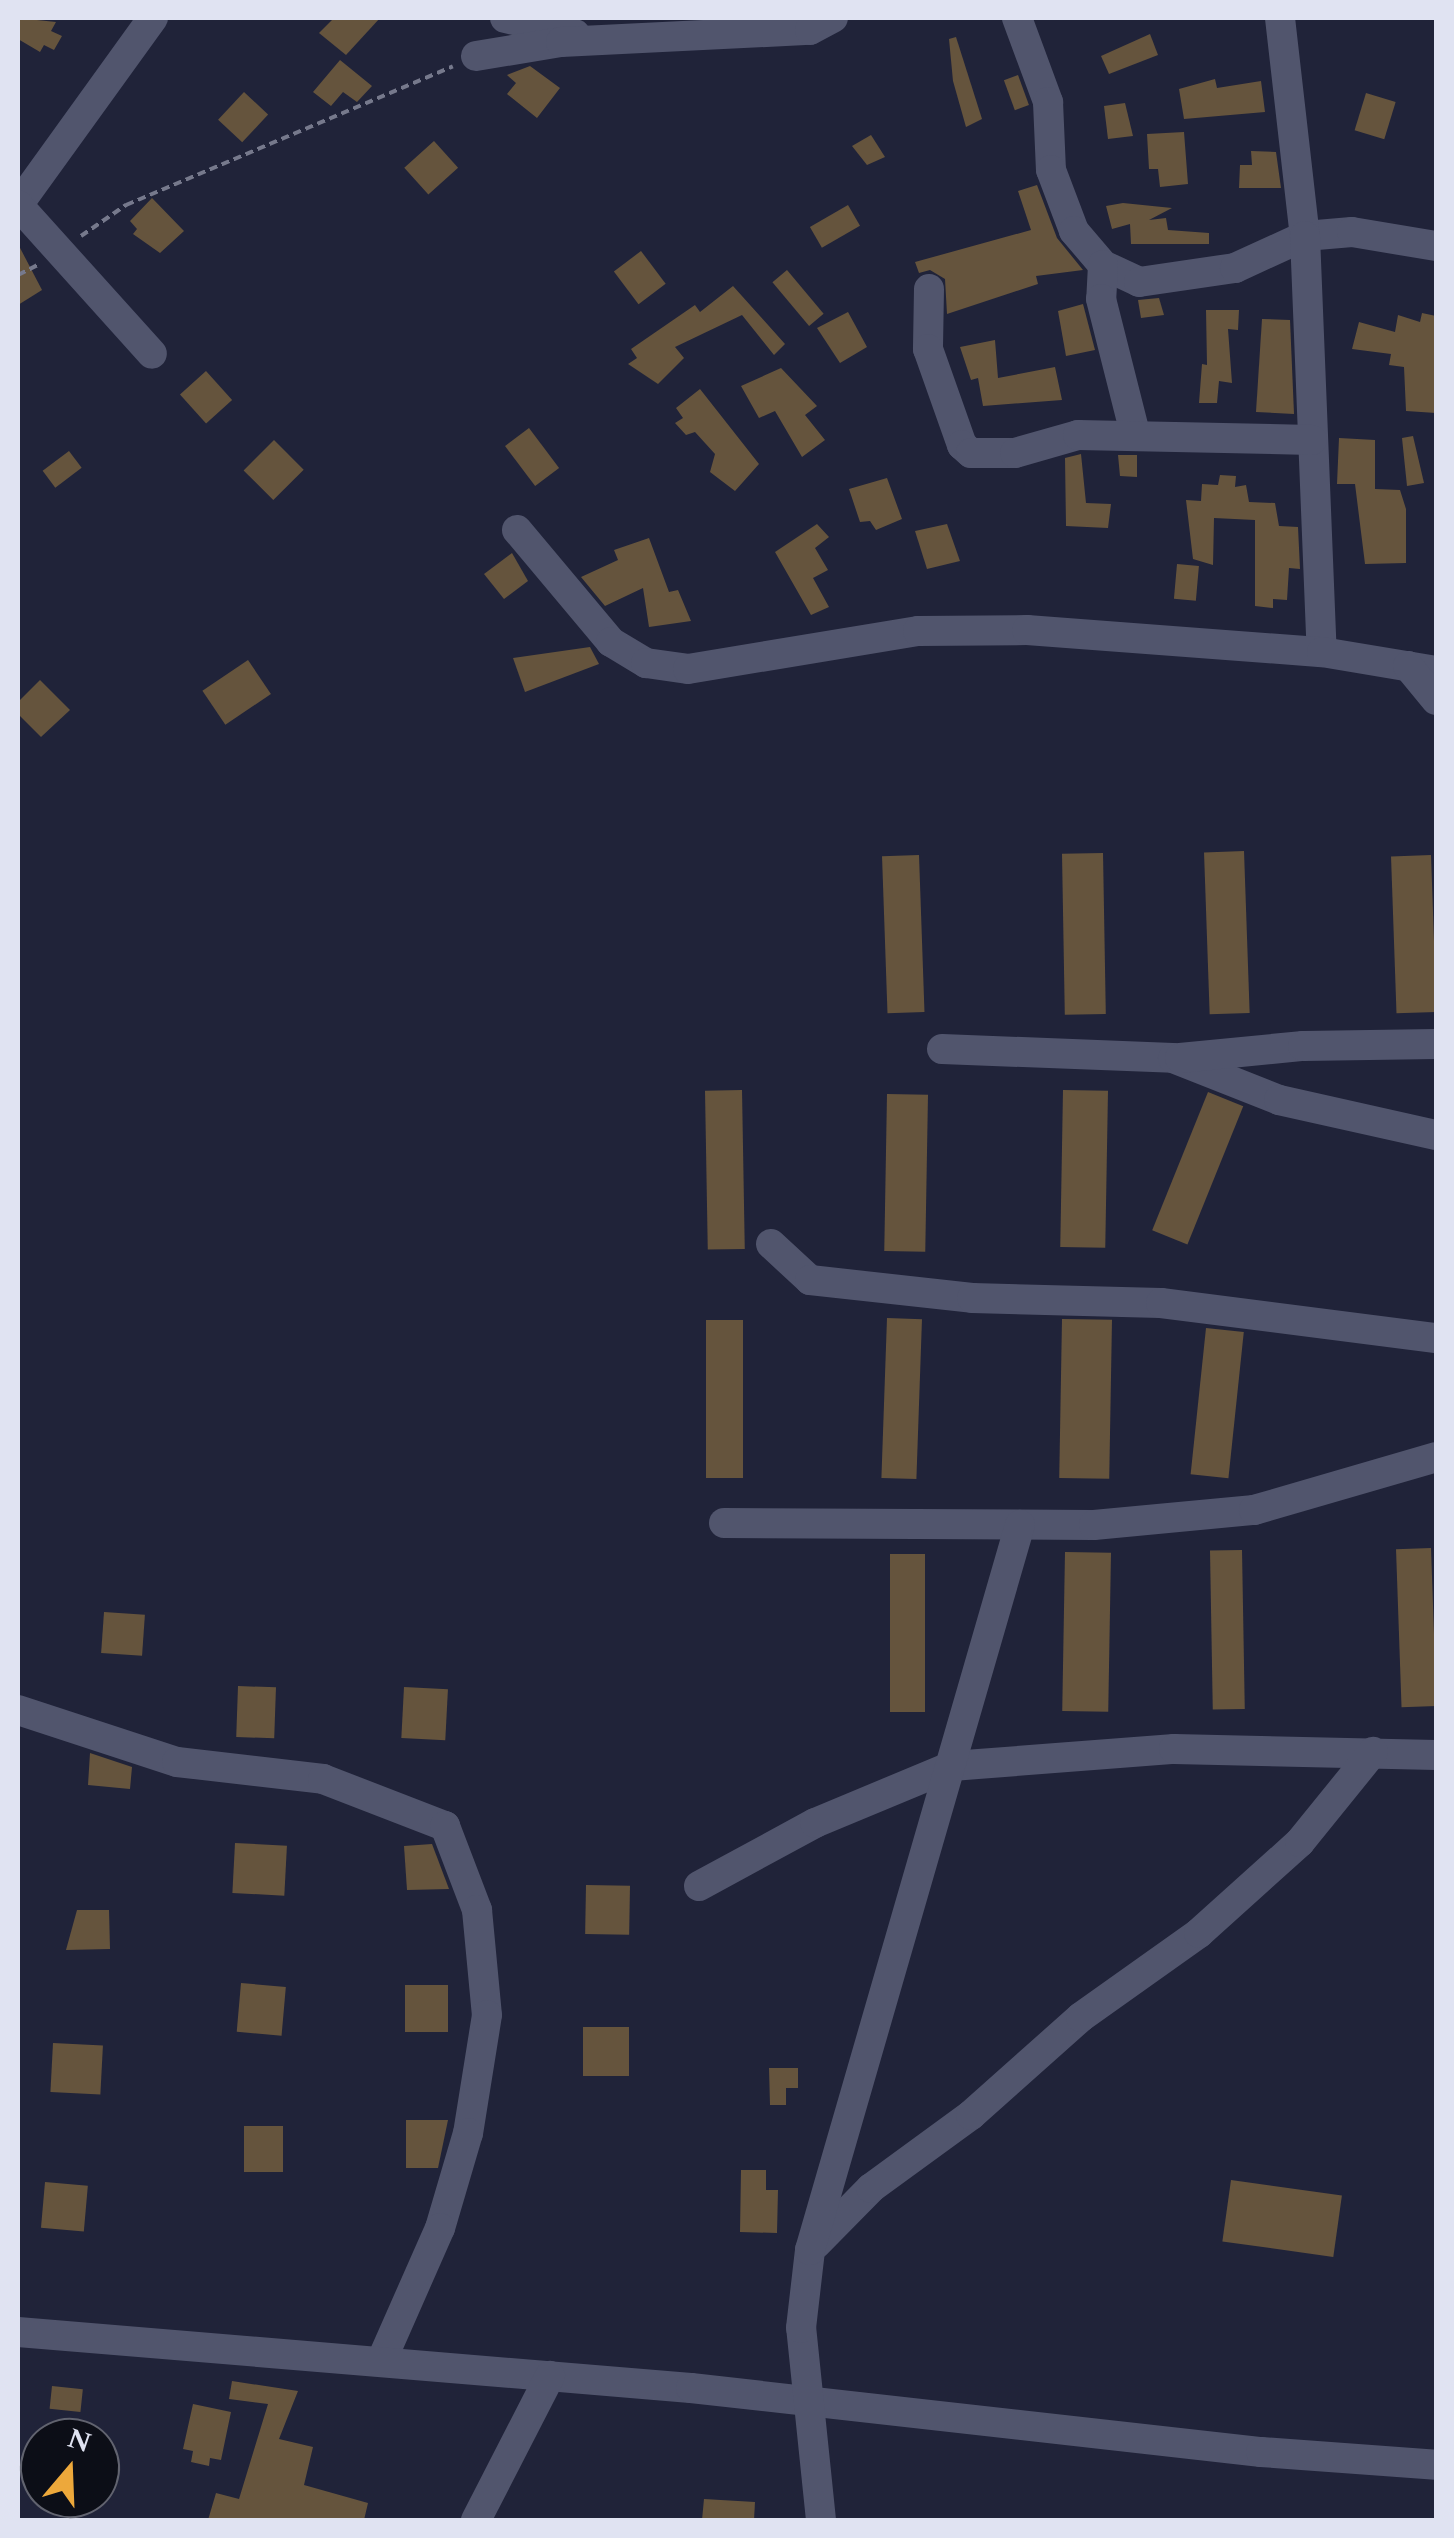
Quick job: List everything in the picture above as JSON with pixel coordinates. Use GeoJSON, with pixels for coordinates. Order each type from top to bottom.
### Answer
{"type":"FeatureCollection","features":[{"type":"Feature","properties":{"kind":"street"},"geometry":{"type":"LineString","coordinates":[[152,354],[18,205],[154,18]]}},
{"type":"Feature","properties":{"kind":"street"},"geometry":{"type":"LineString","coordinates":[[505,18],[600,40]]}},
{"type":"Feature","properties":{"kind":"street"},"geometry":{"type":"LineString","coordinates":[[476,56],[600,40],[810,30],[832,18]]}},
{"type":"Feature","properties":{"kind":"street"},"geometry":{"type":"LineString","coordinates":[[1018,18],[1040,67],[1055,180],[1074,232],[1103,265],[1140,282],[1201,274],[1250,262],[1305,236],[1352,232],[1436,246]]}},
{"type":"Feature","properties":{"kind":"street"},"geometry":{"type":"LineString","coordinates":[[1280,18],[1305,236],[1322,652]]}},
{"type":"Feature","properties":{"kind":"street"},"geometry":{"type":"LineString","coordinates":[[1103,265],[1102,299],[1135,433]]}},
{"type":"Feature","properties":{"kind":"street"},"geometry":{"type":"LineString","coordinates":[[930,290],[928,349],[962,444],[971,453],[1015,453],[1078,435],[1135,433],[1312,440]]}},
{"type":"Feature","properties":{"kind":"street"},"geometry":{"type":"LineString","coordinates":[[517,530],[611,642],[646,663],[688,669],[918,631],[1027,630],[1322,652],[1422,668],[1436,700]]}},
{"type":"Feature","properties":{"kind":"street"},"geometry":{"type":"LineString","coordinates":[[942,1049],[1173,1058],[1303,1046],[1436,1044]]}},
{"type":"Feature","properties":{"kind":"street"},"geometry":{"type":"LineString","coordinates":[[1173,1058],[1278,1100],[1436,1134]]}},
{"type":"Feature","properties":{"kind":"street"},"geometry":{"type":"LineString","coordinates":[[770,1244],[810,1280],[972,1298],[1161,1302],[1436,1338]]}},
{"type":"Feature","properties":{"kind":"street"},"geometry":{"type":"LineString","coordinates":[[724,1523],[1020,1526],[1254,1510],[1436,1457]]}},
{"type":"Feature","properties":{"kind":"street"},"geometry":{"type":"LineString","coordinates":[[821,2520],[801,2328],[810,2250],[1020,1526]]}},
{"type":"Feature","properties":{"kind":"street"},"geometry":{"type":"LineString","coordinates":[[18,1710],[177,1762],[323,1779],[445,1826],[478,1910],[487,2015],[468,2133],[451,2190],[381,2362]]}},
{"type":"Feature","properties":{"kind":"street"},"geometry":{"type":"LineString","coordinates":[[698,1886],[815,1823],[952,1766],[1174,1749],[1436,1755]]}},
{"type":"Feature","properties":{"kind":"street"},"geometry":{"type":"LineString","coordinates":[[810,2250],[872,2188],[971,2116],[1081,2017],[1199,1933],[1300,1842],[1373,1752]]}},
{"type":"Feature","properties":{"kind":"street"},"geometry":{"type":"LineString","coordinates":[[18,2332],[550,2376],[1261,2452],[1436,2465]]}},
{"type":"Feature","properties":{"kind":"street"},"geometry":{"type":"LineString","coordinates":[[476,2520],[550,2376]]}},
{"type":"Feature","properties":{"kind":"path"},"geometry":{"type":"LineString","coordinates":[[18,275],[60,252],[126,205],[476,56]]}},
{"type":"Feature","properties":{"kind":"building"},"geometry":{"type":"Polygon","coordinates":[[[18,18],[56,22],[51,31],[62,36],[54,50],[44,45],[40,52],[18,39],[18,18]]]}},
{"type":"Feature","properties":{"kind":"building"},"geometry":{"type":"Polygon","coordinates":[[[334,18],[380,18],[346,55],[319,33],[334,18]]]}},
{"type":"Feature","properties":{"kind":"building"},"geometry":{"type":"Polygon","coordinates":[[[1150,34],[1158,55],[1109,74],[1101,56],[1150,34]]]}},
{"type":"Feature","properties":{"kind":"building"},"geometry":{"type":"Polygon","coordinates":[[[956,37],[982,119],[966,127],[953,81],[949,39],[956,37]]]}},
{"type":"Feature","properties":{"kind":"building"},"geometry":{"type":"Polygon","coordinates":[[[340,60],[372,86],[357,102],[343,92],[331,106],[313,92],[340,60]]]}},
{"type":"Feature","properties":{"kind":"building"},"geometry":{"type":"Polygon","coordinates":[[[530,66],[560,88],[537,118],[507,94],[516,83],[507,75],[530,66]]]}},
{"type":"Feature","properties":{"kind":"building"},"geometry":{"type":"Polygon","coordinates":[[[1018,75],[1029,105],[1015,110],[1004,80],[1018,75]]]}},
{"type":"Feature","properties":{"kind":"building"},"geometry":{"type":"Polygon","coordinates":[[[1215,79],[1217,88],[1261,81],[1265,112],[1184,119],[1179,89],[1215,79]]]}},
{"type":"Feature","properties":{"kind":"building"},"geometry":{"type":"Polygon","coordinates":[[[244,92],[268,115],[242,142],[218,120],[244,92]]]}},
{"type":"Feature","properties":{"kind":"building"},"geometry":{"type":"Polygon","coordinates":[[[1366,93],[1396,102],[1384,139],[1355,130],[1366,93]]]}},
{"type":"Feature","properties":{"kind":"building"},"geometry":{"type":"Polygon","coordinates":[[[1125,103],[1133,136],[1108,139],[1104,106],[1125,103]]]}},
{"type":"Feature","properties":{"kind":"building"},"geometry":{"type":"Polygon","coordinates":[[[1184,132],[1188,184],[1160,187],[1158,169],[1149,169],[1147,134],[1184,132]]]}},
{"type":"Feature","properties":{"kind":"building"},"geometry":{"type":"Polygon","coordinates":[[[871,135],[885,157],[867,165],[852,146],[871,135]]]}},
{"type":"Feature","properties":{"kind":"building"},"geometry":{"type":"Polygon","coordinates":[[[434,141],[458,168],[428,195],[404,168],[434,141]]]}},
{"type":"Feature","properties":{"kind":"building"},"geometry":{"type":"Polygon","coordinates":[[[1251,151],[1276,152],[1281,188],[1239,188],[1240,165],[1252,165],[1251,151]]]}},
{"type":"Feature","properties":{"kind":"building"},"geometry":{"type":"Polygon","coordinates":[[[1037,185],[1057,238],[1083,270],[1036,276],[1038,284],[947,314],[945,279],[930,270],[919,273],[915,262],[1031,230],[1018,191],[1037,185]]]}},
{"type":"Feature","properties":{"kind":"building"},"geometry":{"type":"Polygon","coordinates":[[[152,198],[184,231],[160,253],[133,234],[137,229],[130,221],[152,198]]]}},
{"type":"Feature","properties":{"kind":"building"},"geometry":{"type":"Polygon","coordinates":[[[1123,203],[1172,208],[1149,220],[1166,218],[1168,230],[1209,233],[1209,244],[1131,244],[1130,224],[1112,229],[1106,206],[1123,203]]]}},
{"type":"Feature","properties":{"kind":"building"},"geometry":{"type":"Polygon","coordinates":[[[848,205],[860,226],[822,248],[810,227],[848,205]]]}},
{"type":"Feature","properties":{"kind":"building"},"geometry":{"type":"Polygon","coordinates":[[[18,244],[42,290],[18,305],[18,244]]]}},
{"type":"Feature","properties":{"kind":"building"},"geometry":{"type":"Polygon","coordinates":[[[641,251],[666,284],[639,304],[614,271],[641,251]]]}},
{"type":"Feature","properties":{"kind":"building"},"geometry":{"type":"Polygon","coordinates":[[[787,270],[824,314],[809,326],[772,282],[787,270]]]}},
{"type":"Feature","properties":{"kind":"building"},"geometry":{"type":"Polygon","coordinates":[[[733,286],[785,344],[774,355],[742,315],[675,347],[684,358],[658,384],[628,364],[637,358],[631,349],[695,305],[700,312],[733,286]]]}},
{"type":"Feature","properties":{"kind":"building"},"geometry":{"type":"Polygon","coordinates":[[[1159,298],[1164,315],[1141,318],[1138,300],[1159,298]]]}},
{"type":"Feature","properties":{"kind":"building"},"geometry":{"type":"Polygon","coordinates":[[[1083,304],[1095,350],[1066,356],[1058,311],[1083,304]]]}},
{"type":"Feature","properties":{"kind":"building"},"geometry":{"type":"Polygon","coordinates":[[[1206,310],[1239,310],[1238,330],[1228,329],[1232,383],[1219,381],[1217,403],[1199,403],[1202,364],[1207,365],[1206,310]]]}},
{"type":"Feature","properties":{"kind":"building"},"geometry":{"type":"Polygon","coordinates":[[[848,312],[867,347],[840,363],[817,328],[848,312]]]}},
{"type":"Feature","properties":{"kind":"building"},"geometry":{"type":"Polygon","coordinates":[[[1422,313],[1436,316],[1436,413],[1406,411],[1404,367],[1389,365],[1391,354],[1352,349],[1359,322],[1395,332],[1398,315],[1420,322],[1422,313]]]}},
{"type":"Feature","properties":{"kind":"building"},"geometry":{"type":"Polygon","coordinates":[[[1262,319],[1290,320],[1294,414],[1256,412],[1262,319]]]}},
{"type":"Feature","properties":{"kind":"building"},"geometry":{"type":"Polygon","coordinates":[[[995,340],[998,378],[1055,367],[1062,400],[983,406],[978,378],[971,380],[960,347],[995,340]]]}},
{"type":"Feature","properties":{"kind":"building"},"geometry":{"type":"Polygon","coordinates":[[[781,368],[817,406],[805,415],[825,440],[802,457],[775,411],[759,418],[741,386],[781,368]]]}},
{"type":"Feature","properties":{"kind":"building"},"geometry":{"type":"Polygon","coordinates":[[[206,371],[232,400],[206,423],[180,394],[206,371]]]}},
{"type":"Feature","properties":{"kind":"building"},"geometry":{"type":"Polygon","coordinates":[[[700,389],[759,464],[735,491],[710,472],[715,454],[695,432],[686,435],[675,423],[683,418],[676,408],[700,389]]]}},
{"type":"Feature","properties":{"kind":"building"},"geometry":{"type":"Polygon","coordinates":[[[529,428],[559,468],[535,486],[505,446],[529,428]]]}},
{"type":"Feature","properties":{"kind":"building"},"geometry":{"type":"Polygon","coordinates":[[[1413,436],[1424,483],[1407,486],[1402,438],[1413,436]]]}},
{"type":"Feature","properties":{"kind":"building"},"geometry":{"type":"Polygon","coordinates":[[[1339,438],[1375,440],[1375,489],[1400,490],[1406,509],[1406,563],[1365,564],[1355,484],[1337,484],[1339,438]]]}},
{"type":"Feature","properties":{"kind":"building"},"geometry":{"type":"Polygon","coordinates":[[[274,440],[304,470],[273,500],[244,470],[274,440]]]}},
{"type":"Feature","properties":{"kind":"building"},"geometry":{"type":"Polygon","coordinates":[[[69,451],[82,468],[55,488],[43,471],[69,451]]]}},
{"type":"Feature","properties":{"kind":"building"},"geometry":{"type":"Polygon","coordinates":[[[1081,454],[1086,503],[1111,504],[1108,528],[1066,526],[1065,458],[1081,454]]]}},
{"type":"Feature","properties":{"kind":"building"},"geometry":{"type":"Polygon","coordinates":[[[1118,455],[1137,455],[1137,477],[1120,476],[1118,455]]]}},
{"type":"Feature","properties":{"kind":"building"},"geometry":{"type":"Polygon","coordinates":[[[1220,475],[1236,476],[1235,487],[1246,485],[1249,502],[1275,503],[1279,526],[1298,527],[1300,569],[1289,568],[1287,600],[1273,599],[1273,608],[1255,606],[1255,520],[1214,518],[1213,565],[1193,559],[1186,500],[1201,501],[1202,484],[1218,485],[1220,475]]]}},
{"type":"Feature","properties":{"kind":"building"},"geometry":{"type":"Polygon","coordinates":[[[887,478],[902,519],[876,530],[870,521],[860,522],[849,489],[887,478]]]}},
{"type":"Feature","properties":{"kind":"building"},"geometry":{"type":"Polygon","coordinates":[[[817,524],[829,537],[815,548],[828,570],[813,578],[829,607],[811,615],[775,552],[817,524]]]}},
{"type":"Feature","properties":{"kind":"building"},"geometry":{"type":"Polygon","coordinates":[[[947,524],[960,561],[927,569],[915,531],[947,524]]]}},
{"type":"Feature","properties":{"kind":"building"},"geometry":{"type":"Polygon","coordinates":[[[649,538],[669,592],[678,590],[691,621],[649,627],[643,588],[605,606],[581,577],[618,560],[614,550],[649,538]]]}},
{"type":"Feature","properties":{"kind":"building"},"geometry":{"type":"Polygon","coordinates":[[[512,553],[528,581],[504,599],[484,574],[512,553]]]}},
{"type":"Feature","properties":{"kind":"building"},"geometry":{"type":"Polygon","coordinates":[[[1177,564],[1199,566],[1196,601],[1174,599],[1177,564]]]}},
{"type":"Feature","properties":{"kind":"building"},"geometry":{"type":"Polygon","coordinates":[[[590,647],[599,664],[525,692],[513,658],[590,647]]]}},
{"type":"Feature","properties":{"kind":"building"},"geometry":{"type":"Polygon","coordinates":[[[248,660],[271,694],[225,725],[202,691],[248,660]]]}},
{"type":"Feature","properties":{"kind":"building"},"geometry":{"type":"Polygon","coordinates":[[[40,680],[70,710],[41,737],[18,714],[18,702],[40,680]]]}},
{"type":"Feature","properties":{"kind":"building"},"geometry":{"type":"Polygon","coordinates":[[[1244,851],[1250,1013],[1210,1014],[1204,852],[1244,851]]]}},
{"type":"Feature","properties":{"kind":"building"},"geometry":{"type":"Polygon","coordinates":[[[1103,853],[1106,1014],[1065,1015],[1062,854],[1103,853]]]}},
{"type":"Feature","properties":{"kind":"building"},"geometry":{"type":"Polygon","coordinates":[[[919,855],[924,1012],[888,1013],[882,856],[919,855]]]}},
{"type":"Feature","properties":{"kind":"building"},"geometry":{"type":"Polygon","coordinates":[[[1431,855],[1436,1012],[1397,1013],[1391,856],[1431,855]]]}},
{"type":"Feature","properties":{"kind":"building"},"geometry":{"type":"Polygon","coordinates":[[[742,1090],[745,1249],[708,1250],[705,1091],[742,1090]]]}},
{"type":"Feature","properties":{"kind":"building"},"geometry":{"type":"Polygon","coordinates":[[[1063,1090],[1108,1091],[1105,1248],[1060,1247],[1063,1090]]]}},
{"type":"Feature","properties":{"kind":"building"},"geometry":{"type":"Polygon","coordinates":[[[1208,1092],[1243,1106],[1187,1244],[1152,1230],[1208,1092]]]}},
{"type":"Feature","properties":{"kind":"building"},"geometry":{"type":"Polygon","coordinates":[[[887,1094],[928,1095],[925,1252],[884,1251],[887,1094]]]}},
{"type":"Feature","properties":{"kind":"building"},"geometry":{"type":"Polygon","coordinates":[[[887,1318],[922,1319],[916,1479],[881,1478],[887,1318]]]}},
{"type":"Feature","properties":{"kind":"building"},"geometry":{"type":"Polygon","coordinates":[[[1062,1319],[1112,1320],[1109,1479],[1059,1478],[1062,1319]]]}},
{"type":"Feature","properties":{"kind":"building"},"geometry":{"type":"Polygon","coordinates":[[[706,1320],[743,1320],[743,1478],[706,1478],[706,1320]]]}},
{"type":"Feature","properties":{"kind":"building"},"geometry":{"type":"Polygon","coordinates":[[[1206,1328],[1244,1332],[1228,1478],[1191,1474],[1206,1328]]]}},
{"type":"Feature","properties":{"kind":"building"},"geometry":{"type":"Polygon","coordinates":[[[1431,1548],[1436,1706],[1402,1707],[1396,1549],[1431,1548]]]}},
{"type":"Feature","properties":{"kind":"building"},"geometry":{"type":"Polygon","coordinates":[[[1242,1550],[1245,1709],[1213,1710],[1210,1551],[1242,1550]]]}},
{"type":"Feature","properties":{"kind":"building"},"geometry":{"type":"Polygon","coordinates":[[[1065,1552],[1111,1553],[1108,1712],[1062,1711],[1065,1552]]]}},
{"type":"Feature","properties":{"kind":"building"},"geometry":{"type":"Polygon","coordinates":[[[890,1554],[925,1554],[925,1712],[890,1712],[890,1554]]]}},
{"type":"Feature","properties":{"kind":"building"},"geometry":{"type":"Polygon","coordinates":[[[104,1612],[145,1615],[142,1656],[101,1653],[104,1612]]]}},
{"type":"Feature","properties":{"kind":"building"},"geometry":{"type":"Polygon","coordinates":[[[238,1686],[276,1687],[274,1738],[236,1737],[238,1686]]]}},
{"type":"Feature","properties":{"kind":"building"},"geometry":{"type":"Polygon","coordinates":[[[404,1687],[448,1689],[445,1740],[401,1738],[404,1687]]]}},
{"type":"Feature","properties":{"kind":"building"},"geometry":{"type":"Polygon","coordinates":[[[90,1753],[132,1767],[130,1789],[88,1785],[90,1753]]]}},
{"type":"Feature","properties":{"kind":"building"},"geometry":{"type":"Polygon","coordinates":[[[235,1843],[287,1846],[284,1896],[232,1893],[235,1843]]]}},
{"type":"Feature","properties":{"kind":"building"},"geometry":{"type":"Polygon","coordinates":[[[432,1844],[449,1889],[407,1890],[404,1846],[432,1844]]]}},
{"type":"Feature","properties":{"kind":"building"},"geometry":{"type":"Polygon","coordinates":[[[586,1885],[630,1886],[629,1935],[585,1934],[586,1885]]]}},
{"type":"Feature","properties":{"kind":"building"},"geometry":{"type":"Polygon","coordinates":[[[77,1910],[109,1910],[110,1949],[66,1950],[77,1910]]]}},
{"type":"Feature","properties":{"kind":"building"},"geometry":{"type":"Polygon","coordinates":[[[241,1983],[286,1987],[282,2036],[237,2032],[241,1983]]]}},
{"type":"Feature","properties":{"kind":"building"},"geometry":{"type":"Polygon","coordinates":[[[405,1985],[448,1985],[448,2032],[405,2032],[405,1985]]]}},
{"type":"Feature","properties":{"kind":"building"},"geometry":{"type":"Polygon","coordinates":[[[583,2027],[629,2027],[629,2076],[583,2076],[583,2027]]]}},
{"type":"Feature","properties":{"kind":"building"},"geometry":{"type":"Polygon","coordinates":[[[53,2043],[103,2046],[100,2095],[50,2092],[53,2043]]]}},
{"type":"Feature","properties":{"kind":"building"},"geometry":{"type":"Polygon","coordinates":[[[769,2068],[798,2068],[798,2088],[786,2088],[786,2105],[770,2105],[769,2068]]]}},
{"type":"Feature","properties":{"kind":"building"},"geometry":{"type":"Polygon","coordinates":[[[406,2120],[448,2120],[438,2168],[406,2168],[406,2120]]]}},
{"type":"Feature","properties":{"kind":"building"},"geometry":{"type":"Polygon","coordinates":[[[244,2126],[283,2126],[283,2172],[244,2172],[244,2126]]]}},
{"type":"Feature","properties":{"kind":"building"},"geometry":{"type":"Polygon","coordinates":[[[741,2170],[766,2170],[766,2190],[778,2190],[777,2233],[740,2232],[741,2170]]]}},
{"type":"Feature","properties":{"kind":"building"},"geometry":{"type":"Polygon","coordinates":[[[1231,2180],[1342,2196],[1333,2257],[1222,2241],[1231,2180]]]}},
{"type":"Feature","properties":{"kind":"building"},"geometry":{"type":"Polygon","coordinates":[[[45,2182],[88,2186],[84,2232],[41,2228],[45,2182]]]}},
{"type":"Feature","properties":{"kind":"building"},"geometry":{"type":"Polygon","coordinates":[[[232,2381],[298,2391],[279,2439],[313,2447],[304,2485],[368,2503],[364,2520],[208,2520],[216,2493],[239,2499],[268,2404],[229,2399],[232,2381]]]}},
{"type":"Feature","properties":{"kind":"building"},"geometry":{"type":"Polygon","coordinates":[[[52,2386],[83,2389],[80,2412],[50,2409],[52,2386]]]}},
{"type":"Feature","properties":{"kind":"building"},"geometry":{"type":"Polygon","coordinates":[[[193,2404],[231,2412],[221,2460],[210,2458],[209,2466],[191,2462],[193,2451],[183,2449],[193,2404]]]}},
{"type":"Feature","properties":{"kind":"building"},"geometry":{"type":"Polygon","coordinates":[[[704,2499],[755,2502],[754,2520],[702,2520],[704,2499]]]}}]}
